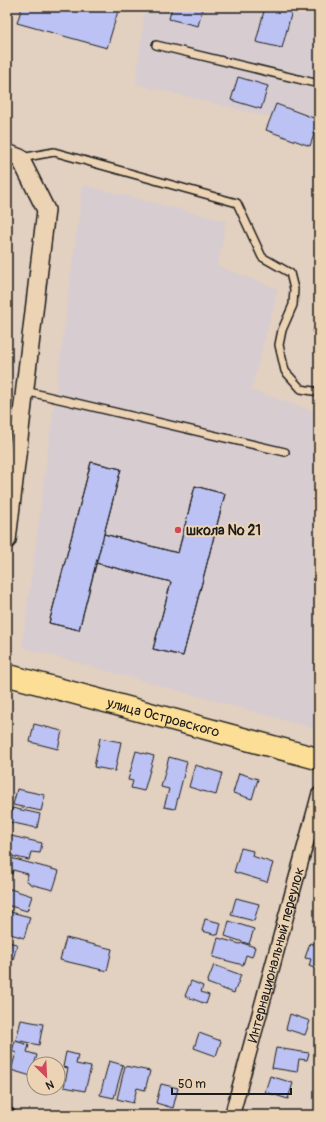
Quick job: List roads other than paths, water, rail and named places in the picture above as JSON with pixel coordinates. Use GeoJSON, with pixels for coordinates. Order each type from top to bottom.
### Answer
{"type":"FeatureCollection","features":[{"type":"Feature","properties":{"kind":"main road","name":"улица Островского"},"geometry":{"type":"LineString","coordinates":[[7,675],[319,759]]}},
{"type":"Feature","properties":{"kind":"street"},"geometry":{"type":"LineString","coordinates":[[7,540],[12,447],[24,391],[46,210],[14,156]]}},
{"type":"Feature","properties":{"kind":"street","name":"Интернациональный переулок"},"geometry":{"type":"LineString","coordinates":[[232,1115],[319,795]]}},
{"type":"Feature","properties":{"kind":"lane"},"geometry":{"type":"LineString","coordinates":[[156,45],[319,84]]}},
{"type":"Feature","properties":{"kind":"lane"},"geometry":{"type":"LineString","coordinates":[[14,156],[54,152],[237,203],[262,257],[290,273],[294,289],[293,305],[282,330],[279,344],[284,371],[301,389],[319,392]]}},
{"type":"Feature","properties":{"kind":"lane"},"geometry":{"type":"LineString","coordinates":[[24,391],[285,452]]}},
{"type":"Feature","properties":{"kind":"place","name":"школа № 21"},"geometry":{"type":"Point","coordinates":[178,530]}}]}
